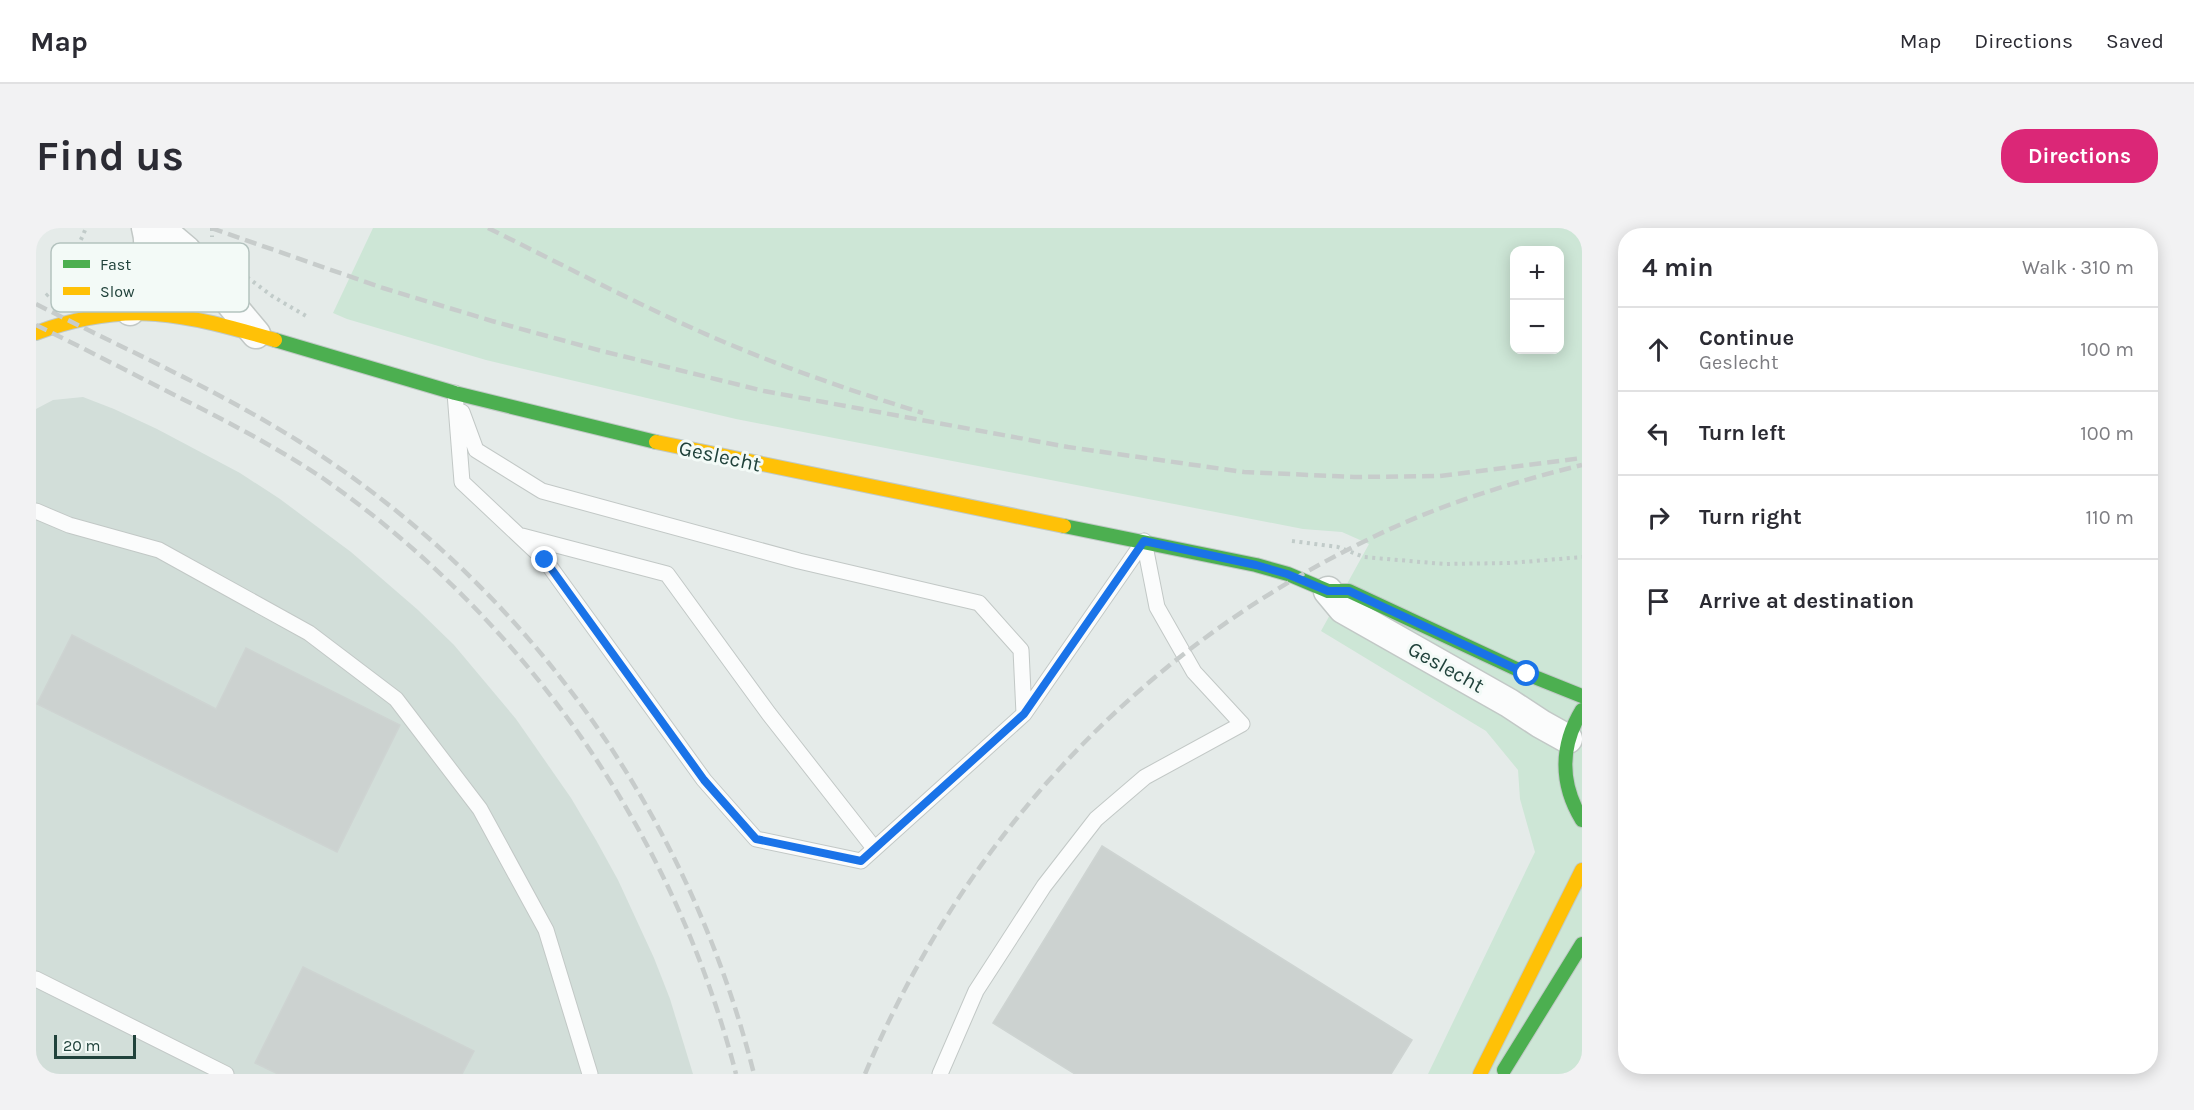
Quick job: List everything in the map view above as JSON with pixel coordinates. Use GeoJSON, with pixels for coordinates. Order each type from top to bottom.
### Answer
{"type":"FeatureCollection","features":[{"type":"Feature","properties":{"kind":"street"},"geometry":{"type":"LineString","coordinates":[[146,228],[148,243]]}},
{"type":"Feature","properties":{"kind":"street"},"geometry":{"type":"LineString","coordinates":[[160,228],[178,243]]}},
{"type":"Feature","properties":{"kind":"street","name":"Geslecht"},"geometry":{"type":"LineString","coordinates":[[36,333],[70,321],[98,314],[119,312]]}},
{"type":"Feature","properties":{"kind":"street","name":"Geslecht"},"geometry":{"type":"LineString","coordinates":[[143,312],[209,321],[455,393],[661,443],[1256,565],[1287,574],[1328,591],[1349,591],[1527,674],[1582,696]]}},
{"type":"Feature","properties":{"kind":"street"},"geometry":{"type":"LineString","coordinates":[[238,312],[256,334]]}},
{"type":"Feature","properties":{"kind":"street","name":"Geslecht"},"geometry":{"type":"LineString","coordinates":[[1328,591],[1343,609],[1568,739]]}},
{"type":"Feature","properties":{"kind":"street"},"geometry":{"type":"LineString","coordinates":[[1582,710],[1576,718],[1568,739],[1564,766],[1568,793],[1582,820]]}},
{"type":"Feature","properties":{"kind":"street"},"geometry":{"type":"LineString","coordinates":[[1480,1074],[1582,870]]}},
{"type":"Feature","properties":{"kind":"street"},"geometry":{"type":"LineString","coordinates":[[1501,1074],[1582,944]]}},
{"type":"Feature","properties":{"kind":"lane"},"geometry":{"type":"LineString","coordinates":[[455,393],[462,482],[545,560],[704,780],[756,839],[861,861],[1024,714],[1144,541]]}},
{"type":"Feature","properties":{"kind":"lane"},"geometry":{"type":"LineString","coordinates":[[455,393],[476,450],[542,491],[799,561],[979,603],[1021,650],[1024,714]]}},
{"type":"Feature","properties":{"kind":"lane"},"geometry":{"type":"LineString","coordinates":[[36,512],[69,525],[159,550],[309,633],[396,699],[480,809],[546,930],[590,1074]]}},
{"type":"Feature","properties":{"kind":"lane"},"geometry":{"type":"LineString","coordinates":[[519,535],[667,574],[769,714],[874,848]]}},
{"type":"Feature","properties":{"kind":"lane"},"geometry":{"type":"LineString","coordinates":[[940,1074],[976,991],[1044,886],[1096,819],[1145,777],[1242,724],[1194,672],[1157,607],[1144,541]]}},
{"type":"Feature","properties":{"kind":"lane"},"geometry":{"type":"LineString","coordinates":[[36,979],[226,1074]]}},
{"type":"Feature","properties":{"kind":"path"},"geometry":{"type":"LineString","coordinates":[[79,243],[86,228]]}},
{"type":"Feature","properties":{"kind":"path"},"geometry":{"type":"LineString","coordinates":[[212,228],[213,241]]}},
{"type":"Feature","properties":{"kind":"path"},"geometry":{"type":"LineString","coordinates":[[249,278],[272,296],[314,320]]}},
{"type":"Feature","properties":{"kind":"path"},"geometry":{"type":"LineString","coordinates":[[42,299],[51,291]]}},
{"type":"Feature","properties":{"kind":"path"},"geometry":{"type":"LineString","coordinates":[[1290,541],[1338,547],[1364,557],[1444,564],[1510,563],[1582,557]]}},
{"type":"Feature","properties":{"kind":"shaded area"},"geometry":{"type":"Polygon","coordinates":[[[83,397],[157,429],[240,473],[280,499],[351,552],[418,610],[454,645],[516,719],[571,798],[596,840],[618,880],[654,958],[670,999],[693,1074],[36,1074],[36,409],[53,400],[83,397]]]}},
{"type":"Feature","properties":{"kind":"green space"},"geometry":{"type":"Polygon","coordinates":[[[373,228],[1582,228],[1582,1074],[1428,1074],[1535,852],[1520,799],[1518,770],[1486,731],[1321,631],[1369,544],[1342,532],[1303,529],[736,419],[486,360],[333,313],[373,228]]]}},
{"type":"Feature","properties":{"kind":"building"},"geometry":{"type":"Polygon","coordinates":[[[72,635],[216,709],[246,648],[400,725],[337,852],[37,704],[72,635]]]}},
{"type":"Feature","properties":{"kind":"building"},"geometry":{"type":"Polygon","coordinates":[[[1102,846],[1412,1040],[1391,1074],[1075,1074],[993,1023],[1102,846]]]}},
{"type":"Feature","properties":{"kind":"building"},"geometry":{"type":"Polygon","coordinates":[[[303,967],[474,1051],[462,1074],[278,1074],[255,1063],[303,967]]]}},
{"type":"Feature","properties":{"kind":"railway"},"geometry":{"type":"LineString","coordinates":[[211,228],[383,288],[602,351],[764,391],[1068,447],[1244,472],[1354,477],[1440,476],[1582,458]]}},
{"type":"Feature","properties":{"kind":"railway"},"geometry":{"type":"LineString","coordinates":[[488,228],[647,307],[728,344],[811,376],[923,413]]}},
{"type":"Feature","properties":{"kind":"railway"},"geometry":{"type":"LineString","coordinates":[[36,304],[51,311]]}},
{"type":"Feature","properties":{"kind":"railway"},"geometry":{"type":"LineString","coordinates":[[52,312],[236,404],[300,442],[382,500],[458,565],[526,636],[588,714],[641,797],[687,885],[725,978],[754,1074]]}},
{"type":"Feature","properties":{"kind":"railway"},"geometry":{"type":"LineString","coordinates":[[36,325],[257,438],[302,465],[397,535],[465,598],[527,666],[583,740],[632,818],[674,900],[709,985],[736,1074]]}},
{"type":"Feature","properties":{"kind":"railway"},"geometry":{"type":"LineString","coordinates":[[865,1074],[906,988],[953,907],[1007,831],[1068,760],[1134,695],[1207,637],[1285,584],[1369,539],[1473,496],[1582,465]]}},
{"type":"Feature","properties":{"kind":"traffic: fast"},"geometry":{"type":"LineString","coordinates":[[275,340],[455,393],[656,442]]}},
{"type":"Feature","properties":{"kind":"traffic: fast"},"geometry":{"type":"LineString","coordinates":[[1064,526],[1256,565],[1288,574],[1328,591],[1349,591],[1527,674],[1582,696]]}},
{"type":"Feature","properties":{"kind":"traffic: fast"},"geometry":{"type":"LineString","coordinates":[[1582,710],[1570,737],[1566,765],[1570,793],[1582,820]]}},
{"type":"Feature","properties":{"kind":"traffic: fast"},"geometry":{"type":"LineString","coordinates":[[1504,1070],[1582,944]]}},
{"type":"Feature","properties":{"kind":"traffic: slow"},"geometry":{"type":"LineString","coordinates":[[36,333],[69,322],[128,313],[184,317],[275,340]]}},
{"type":"Feature","properties":{"kind":"traffic: slow"},"geometry":{"type":"LineString","coordinates":[[656,442],[1064,526]]}},
{"type":"Feature","properties":{"kind":"traffic: slow"},"geometry":{"type":"LineString","coordinates":[[1480,1074],[1582,870]]}},
{"type":"Feature","properties":{"kind":"route"},"geometry":{"type":"LineString","coordinates":[[545,560],[704,780],[756,839],[861,861],[951,777],[1024,714],[1144,541],[1256,565],[1287,574],[1328,591],[1349,591],[1527,674]]}}]}
